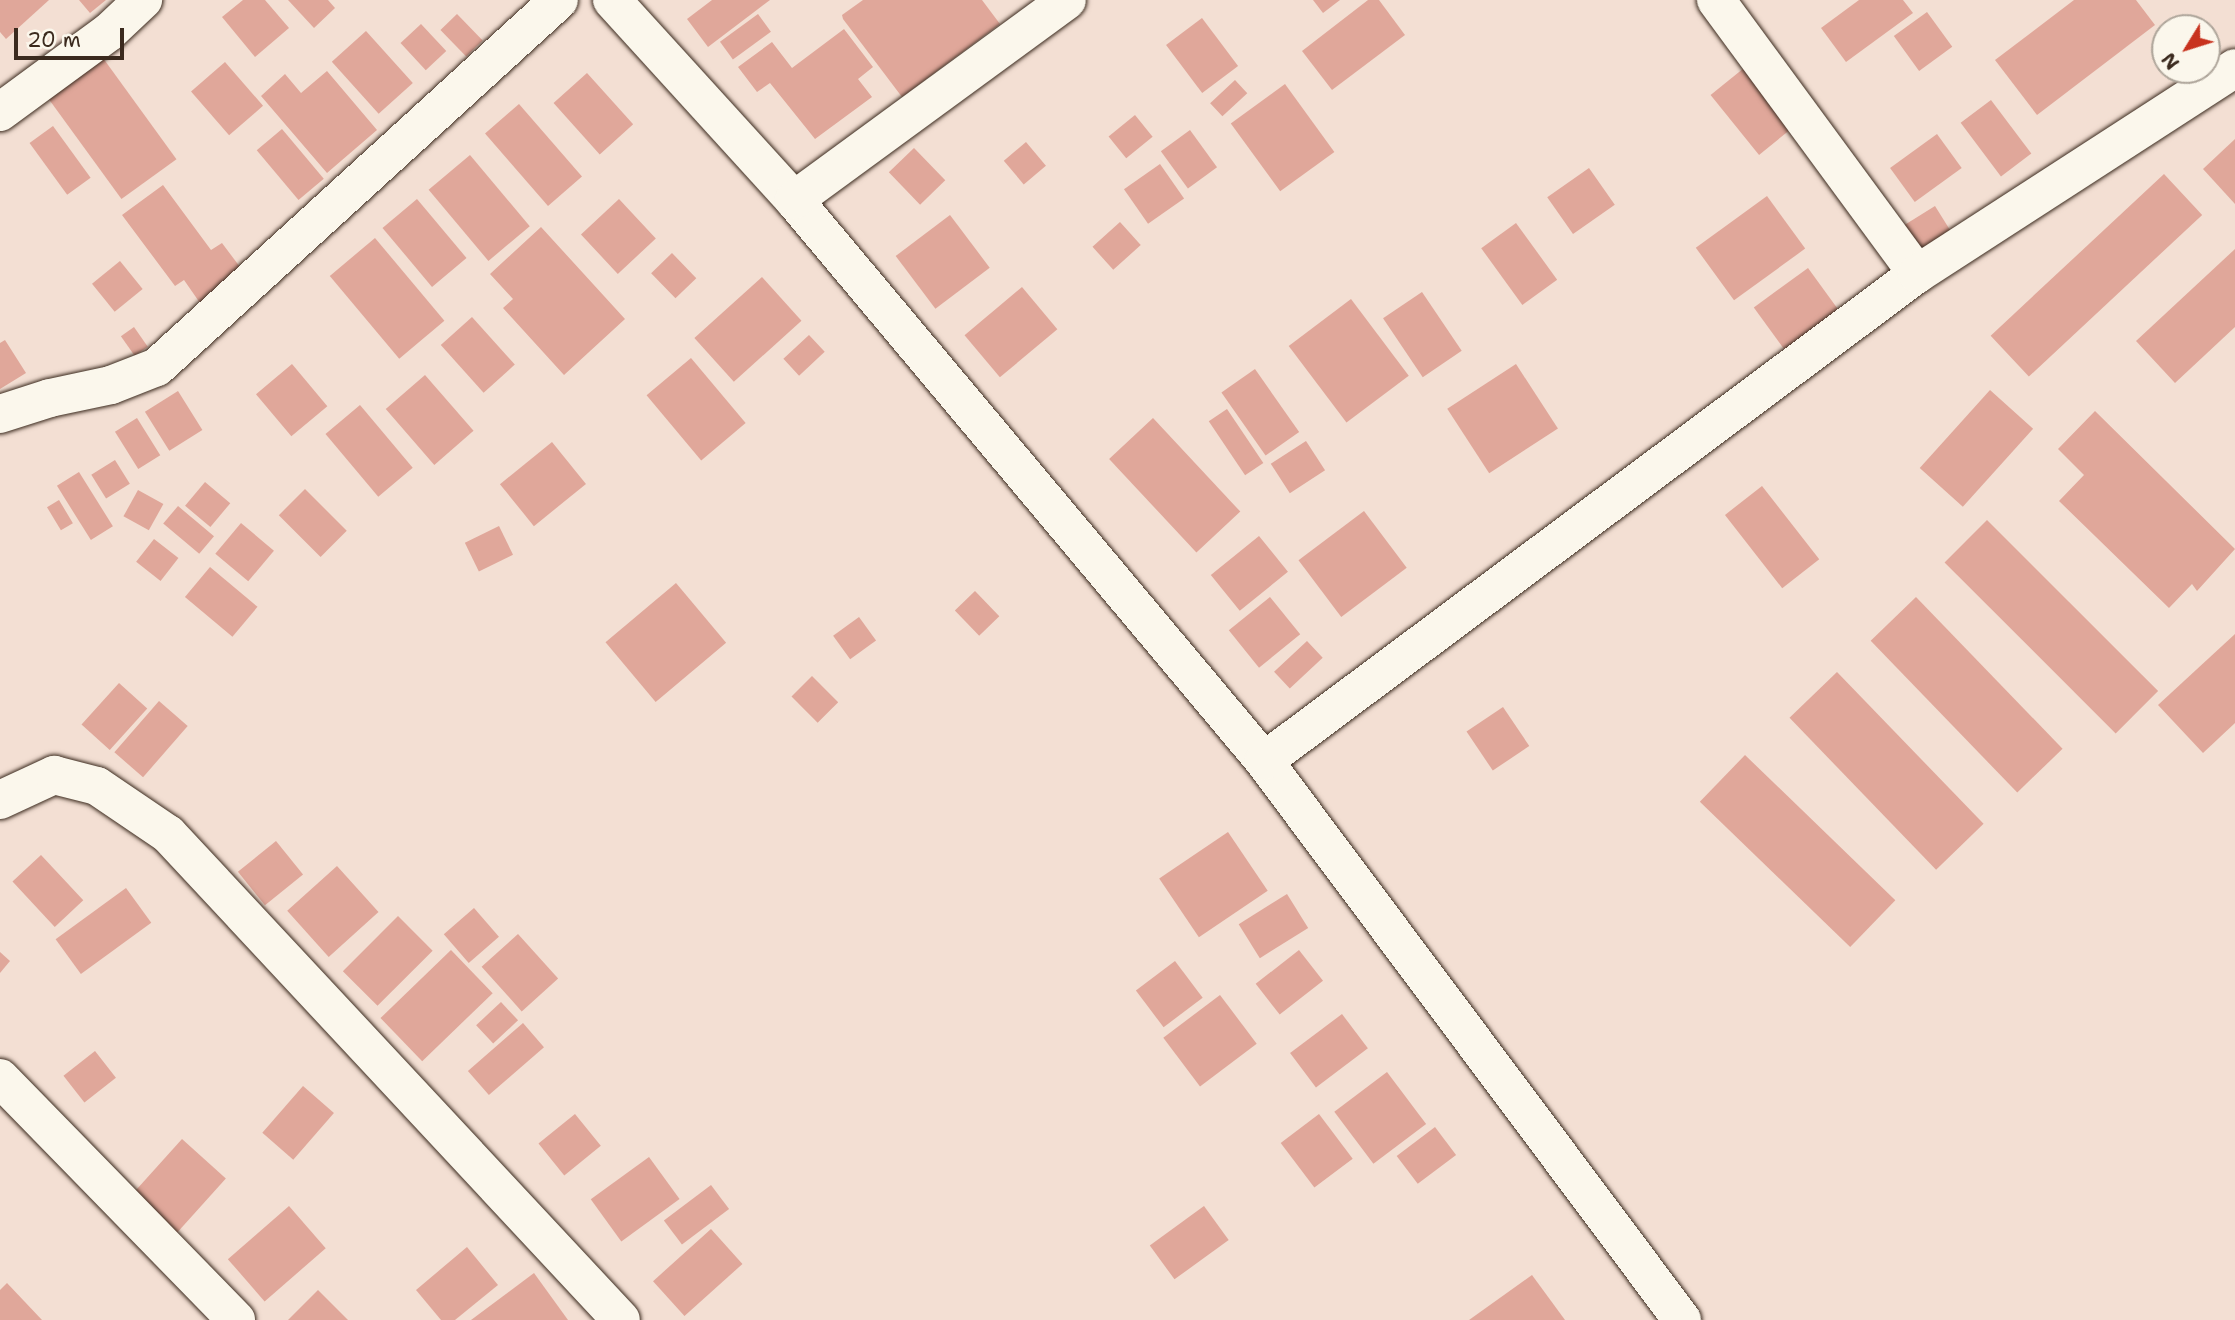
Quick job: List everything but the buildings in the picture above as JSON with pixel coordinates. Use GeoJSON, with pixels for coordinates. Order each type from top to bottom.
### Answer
{"type":"FeatureCollection","features":[{"type":"Feature","properties":{"kind":"street"},"geometry":{"type":"LineString","coordinates":[[0,113],[109,32],[143,0]]}},
{"type":"Feature","properties":{"kind":"street"},"geometry":{"type":"LineString","coordinates":[[0,414],[50,398],[111,384],[157,367],[559,0]]}},
{"type":"Feature","properties":{"kind":"street"},"geometry":{"type":"LineString","coordinates":[[612,0],[794,200],[1264,761],[1682,1320]]}},
{"type":"Feature","properties":{"kind":"street"},"geometry":{"type":"LineString","coordinates":[[794,200],[1067,0]]}},
{"type":"Feature","properties":{"kind":"street"},"geometry":{"type":"LineString","coordinates":[[1716,0],[1917,274]]}},
{"type":"Feature","properties":{"kind":"street"},"geometry":{"type":"LineString","coordinates":[[1264,761],[1917,274],[2235,68]]}},
{"type":"Feature","properties":{"kind":"street"},"geometry":{"type":"LineString","coordinates":[[0,800],[54,775],[97,786],[168,834],[621,1320]]}},
{"type":"Feature","properties":{"kind":"street"},"geometry":{"type":"LineString","coordinates":[[0,1078],[236,1320]]}}]}
